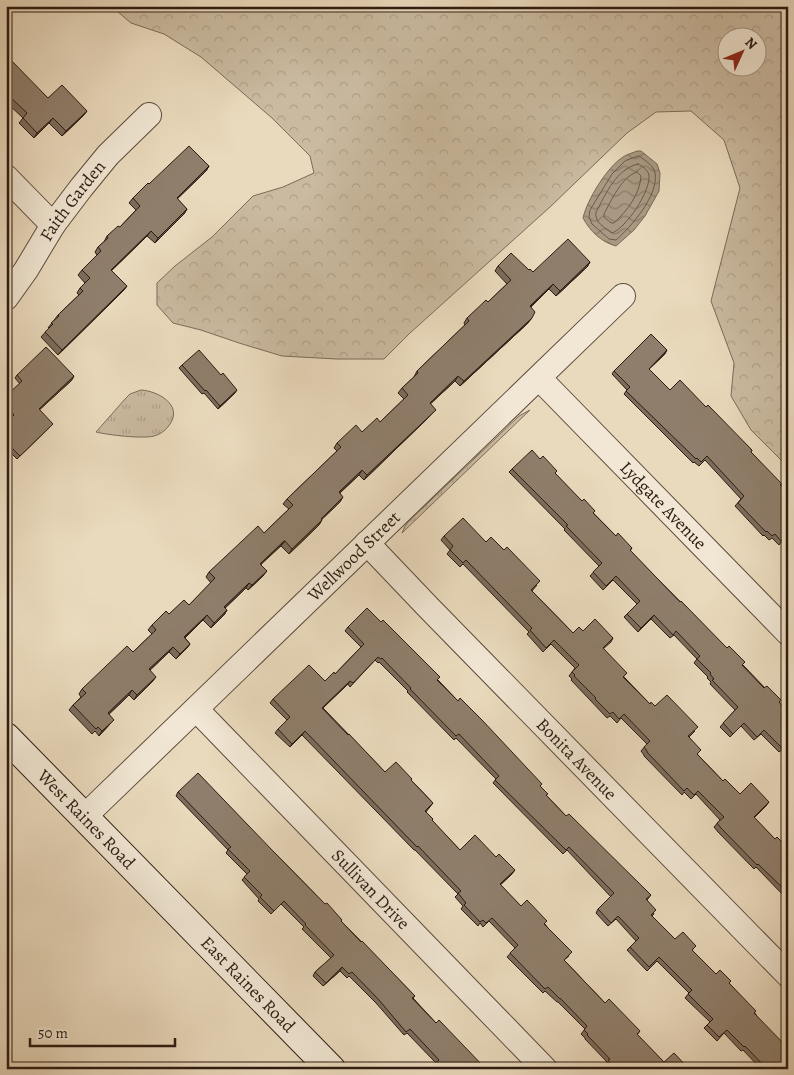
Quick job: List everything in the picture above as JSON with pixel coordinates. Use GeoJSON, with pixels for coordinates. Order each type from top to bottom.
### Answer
{"type":"FeatureCollection","features":[{"type":"Feature","properties":{"kind":"main road","name":"West Raines Road"},"geometry":{"type":"LineString","coordinates":[[6,736],[167,900]]}},
{"type":"Feature","properties":{"kind":"main road","name":"East Raines Road"},"geometry":{"type":"LineString","coordinates":[[167,900],[331,1069]]}},
{"type":"Feature","properties":{"kind":"street","name":"Faith Garden"},"geometry":{"type":"LineString","coordinates":[[6,298],[26,270],[53,225],[99,165],[149,115]]}},
{"type":"Feature","properties":{"kind":"street"},"geometry":{"type":"LineString","coordinates":[[6,177],[53,225]]}},
{"type":"Feature","properties":{"kind":"street","name":"Wellwood Street"},"geometry":{"type":"LineString","coordinates":[[85,816],[623,296]]}},
{"type":"Feature","properties":{"kind":"street","name":"Lydgate Avenue"},"geometry":{"type":"LineString","coordinates":[[539,378],[788,633]]}},
{"type":"Feature","properties":{"kind":"street","name":"Bonita Avenue"},"geometry":{"type":"LineString","coordinates":[[367,543],[788,975]]}},
{"type":"Feature","properties":{"kind":"street","name":"Sullivan Drive"},"geometry":{"type":"LineString","coordinates":[[196,709],[545,1069]]}},
{"type":"Feature","properties":{"kind":"green space"},"geometry":{"type":"Polygon","coordinates":[[[111,6],[788,6],[788,467],[751,430],[731,396],[734,363],[711,301],[740,188],[724,140],[691,111],[656,112],[627,133],[550,207],[410,333],[384,359],[282,356],[173,323],[157,305],[157,283],[212,237],[253,196],[283,187],[314,173],[310,156],[272,118],[201,57],[164,34],[131,23],[111,6]]]}},
{"type":"Feature","properties":{"kind":"green space"},"geometry":{"type":"Polygon","coordinates":[[[141,390],[161,396],[171,405],[173,417],[165,430],[154,436],[142,437],[96,432],[130,394],[141,390]]]}},
{"type":"Feature","properties":{"kind":"green space"},"geometry":{"type":"Polygon","coordinates":[[[530,410],[402,533],[408,522],[519,416],[530,410]]]}},
{"type":"Feature","properties":{"kind":"water"},"geometry":{"type":"Polygon","coordinates":[[[637,151],[641,151],[657,164],[660,173],[659,191],[645,216],[634,230],[616,246],[596,235],[583,218],[593,193],[604,176],[617,162],[637,151]]]}},
{"type":"Feature","properties":{"kind":"building"},"geometry":{"type":"Polygon","coordinates":[[[6,36],[12,42],[6,47],[6,36]]]}},
{"type":"Feature","properties":{"kind":"building"},"geometry":{"type":"Polygon","coordinates":[[[8,57],[48,98],[62,85],[87,111],[66,131],[53,118],[37,133],[23,118],[27,113],[6,93],[6,59],[8,57]]]}},
{"type":"Feature","properties":{"kind":"building"},"geometry":{"type":"Polygon","coordinates":[[[189,146],[209,166],[177,198],[187,209],[158,238],[151,231],[111,270],[127,286],[62,350],[45,332],[58,315],[83,291],[80,288],[90,278],[82,270],[101,251],[98,247],[108,238],[107,236],[118,226],[120,227],[140,206],[133,198],[189,146]]]}},
{"type":"Feature","properties":{"kind":"building"},"geometry":{"type":"Polygon","coordinates":[[[568,239],[590,262],[560,291],[553,284],[530,306],[535,312],[532,318],[464,381],[458,376],[430,403],[436,410],[367,475],[362,470],[339,492],[343,497],[292,549],[284,541],[260,564],[267,571],[252,585],[249,583],[224,607],[227,610],[214,623],[207,615],[184,637],[190,644],[180,654],[173,647],[149,669],[156,677],[137,695],[132,690],[108,713],[114,720],[102,731],[98,727],[96,729],[73,705],[86,693],[82,689],[127,646],[133,652],[156,630],[152,625],[166,611],[169,614],[184,600],[189,605],[215,578],[209,572],[258,526],[264,533],[293,505],[287,499],[341,447],[337,443],[356,425],[362,432],[377,418],[380,422],[408,395],[402,388],[418,373],[417,371],[469,321],[467,318],[486,300],[488,302],[511,280],[498,266],[511,253],[533,272],[568,239]]]}},
{"type":"Feature","properties":{"kind":"building"},"geometry":{"type":"Polygon","coordinates":[[[651,334],[667,350],[649,369],[670,390],[680,380],[706,407],[708,405],[782,484],[780,485],[788,493],[788,539],[786,537],[781,541],[775,534],[772,536],[766,532],[738,503],[744,496],[707,456],[701,462],[696,459],[626,391],[630,387],[614,371],[651,334]]]}},
{"type":"Feature","properties":{"kind":"building"},"geometry":{"type":"Polygon","coordinates":[[[46,347],[74,376],[39,409],[53,424],[20,456],[6,442],[6,422],[14,415],[6,406],[6,396],[22,381],[17,375],[46,347]]]}},
{"type":"Feature","properties":{"kind":"building"},"geometry":{"type":"Polygon","coordinates":[[[199,350],[221,375],[223,373],[237,390],[220,406],[182,365],[199,350]]]}},
{"type":"Feature","properties":{"kind":"building"},"geometry":{"type":"Polygon","coordinates":[[[532,450],[540,459],[543,456],[557,471],[555,473],[582,501],[584,499],[595,511],[593,513],[616,536],[618,533],[632,548],[630,550],[680,602],[727,648],[729,646],[745,662],[742,665],[764,688],[767,686],[781,700],[779,702],[788,712],[788,748],[785,745],[782,748],[764,730],[757,737],[744,723],[733,734],[723,723],[738,707],[712,680],[714,679],[711,673],[697,659],[700,656],[676,631],[673,635],[654,615],[641,628],[627,614],[640,601],[616,576],[606,586],[593,572],[602,563],[566,526],[568,525],[512,469],[532,450]]]}},
{"type":"Feature","properties":{"kind":"building"},"geometry":{"type":"Polygon","coordinates":[[[463,518],[486,542],[491,537],[504,550],[507,547],[540,581],[531,590],[573,633],[579,627],[583,631],[595,619],[613,638],[603,648],[627,673],[623,677],[650,704],[651,702],[655,706],[667,695],[698,727],[688,736],[701,750],[697,754],[723,781],[725,779],[740,794],[751,783],[769,802],[754,817],[775,839],[777,837],[785,845],[788,843],[788,893],[721,828],[717,823],[724,817],[698,791],[694,795],[687,788],[684,791],[647,752],[644,747],[650,741],[624,714],[619,719],[613,712],[610,714],[595,699],[572,672],[579,665],[554,640],[546,648],[530,630],[532,628],[466,560],[463,563],[450,550],[453,546],[444,536],[463,518]]]}},
{"type":"Feature","properties":{"kind":"building"},"geometry":{"type":"Polygon","coordinates":[[[367,608],[381,622],[383,620],[440,677],[437,680],[458,701],[460,698],[482,720],[542,784],[540,786],[548,794],[546,795],[566,816],[569,814],[651,895],[646,899],[656,910],[651,915],[675,939],[683,932],[696,946],[692,950],[716,974],[720,970],[731,981],[729,983],[756,1011],[754,1013],[788,1046],[788,1069],[767,1069],[727,1030],[719,1037],[707,1025],[713,1019],[688,994],[692,990],[659,957],[649,967],[630,947],[639,938],[618,916],[611,923],[598,909],[614,893],[569,847],[566,850],[495,780],[499,776],[459,734],[456,736],[382,658],[378,657],[353,683],[350,681],[322,708],[385,772],[396,762],[433,803],[425,811],[460,850],[475,835],[496,857],[499,854],[515,870],[500,884],[521,906],[527,900],[547,921],[544,924],[572,952],[564,960],[605,1003],[609,999],[640,1031],[637,1034],[664,1062],[674,1053],[689,1069],[616,1069],[608,1060],[610,1059],[587,1035],[584,1030],[587,1026],[548,987],[545,989],[510,953],[518,945],[492,918],[486,923],[483,920],[480,922],[464,905],[466,903],[458,893],[461,891],[305,731],[292,744],[278,729],[290,717],[273,699],[309,665],[325,681],[334,672],[335,674],[364,644],[348,627],[367,608]]]}},
{"type":"Feature","properties":{"kind":"building"},"geometry":{"type":"Polygon","coordinates":[[[198,773],[325,904],[327,903],[341,921],[415,996],[412,998],[436,1023],[439,1020],[486,1069],[444,1069],[437,1062],[439,1060],[410,1029],[406,1032],[352,972],[349,974],[342,967],[326,983],[315,972],[334,955],[284,901],[274,911],[260,897],[262,895],[244,877],[250,871],[228,849],[231,847],[178,792],[198,773]]]}},
{"type":"Feature","properties":{"kind":"building"},"geometry":{"type":"Polygon","coordinates":[[[6,849],[12,854],[6,861],[6,849]]]}}]}
